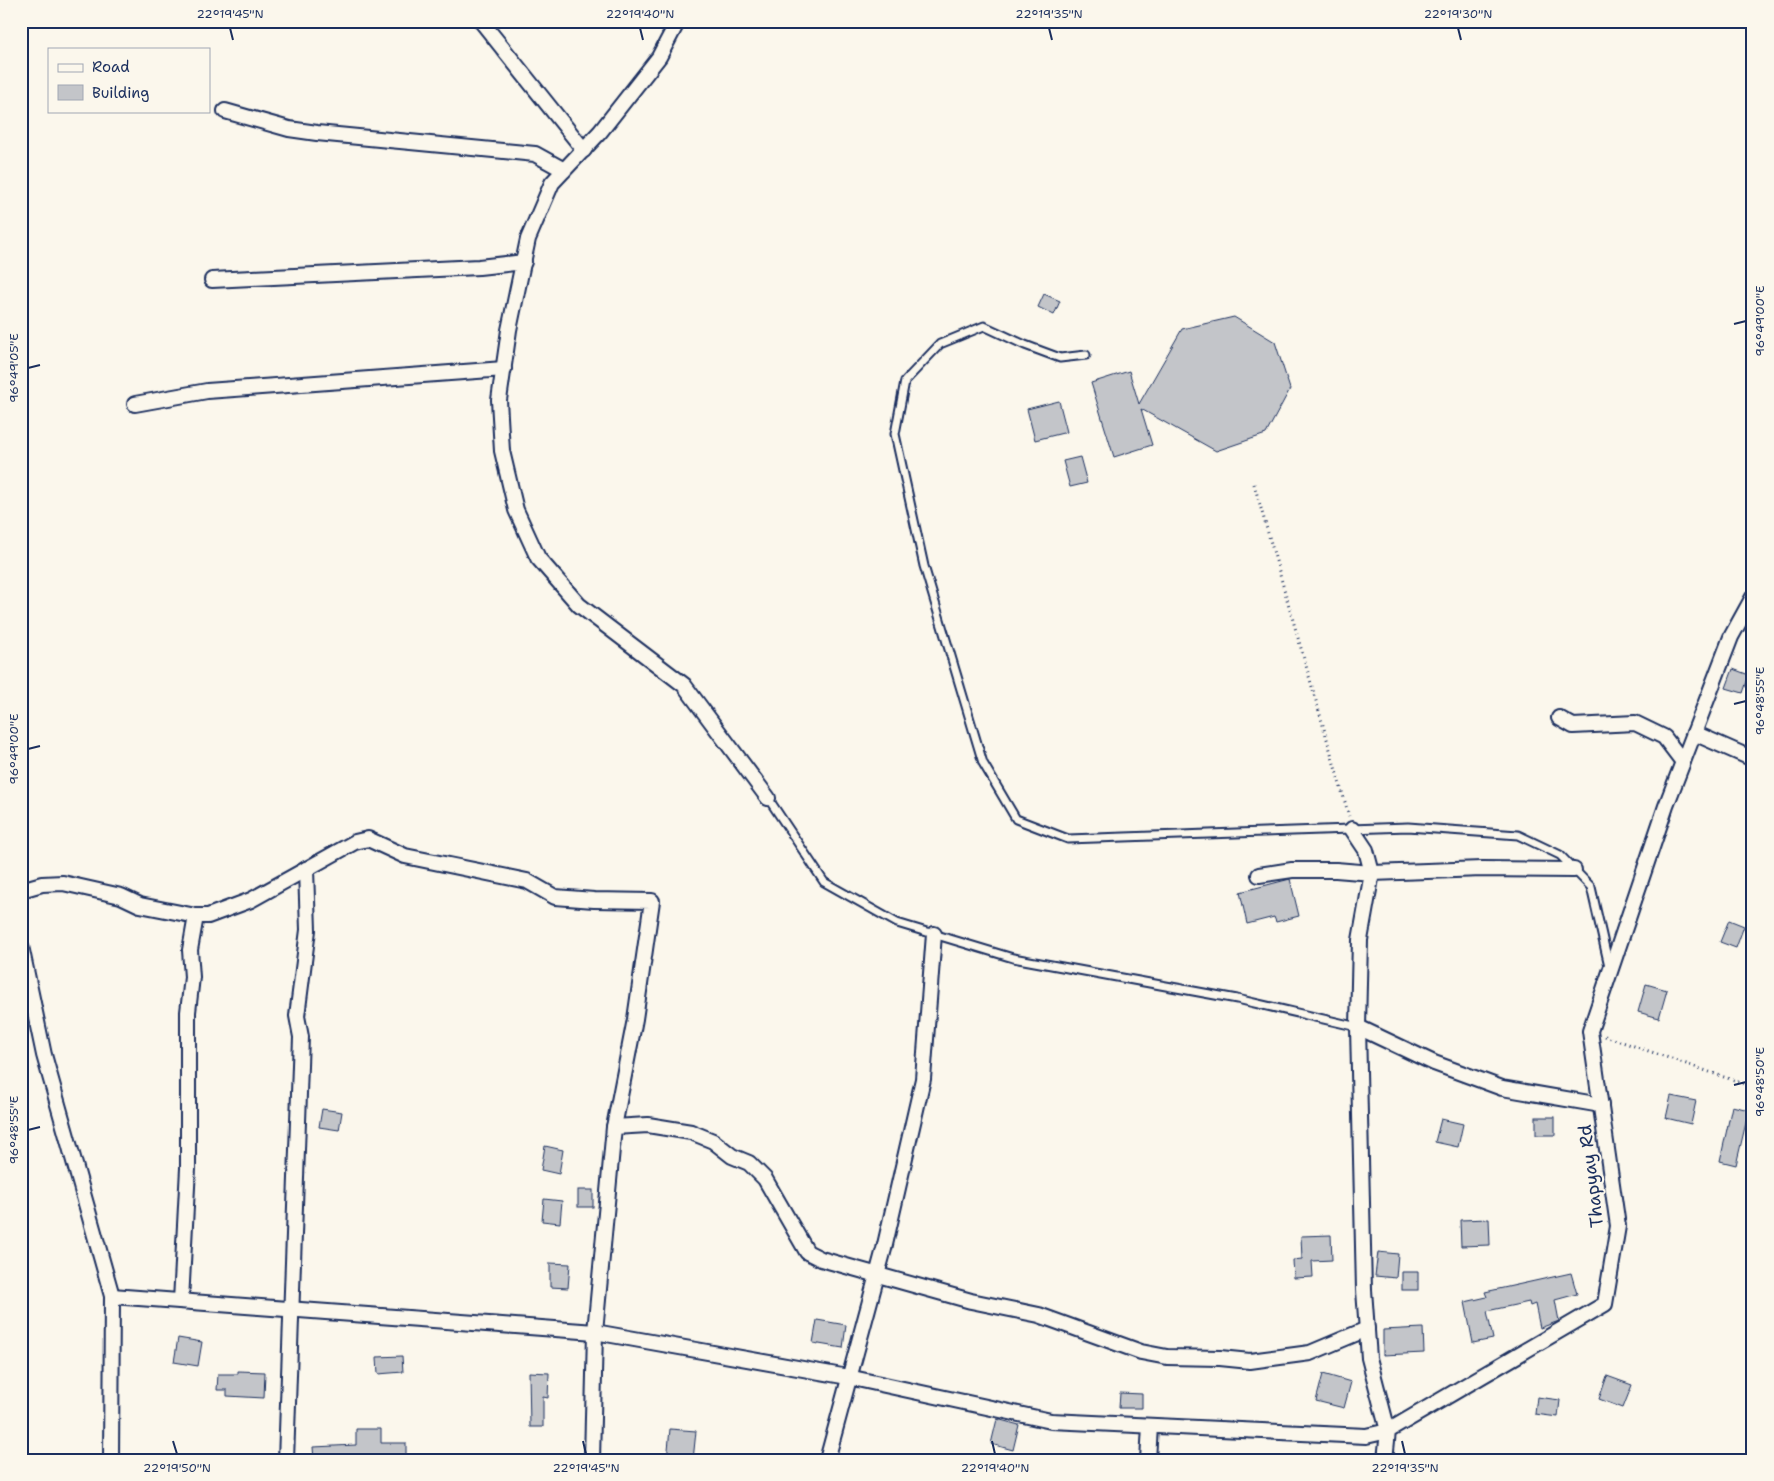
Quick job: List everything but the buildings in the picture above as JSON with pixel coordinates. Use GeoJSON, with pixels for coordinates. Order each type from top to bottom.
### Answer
{"type":"FeatureCollection","features":[{"type":"Feature","properties":{"kind":"street"},"geometry":{"type":"LineString","coordinates":[[481,21],[584,150]]}},
{"type":"Feature","properties":{"kind":"street"},"geometry":{"type":"LineString","coordinates":[[678,21],[659,57],[600,132],[552,183],[528,239],[509,330],[499,400],[502,451],[516,510],[538,558],[579,605],[684,684],[768,798]]}},
{"type":"Feature","properties":{"kind":"street"},"geometry":{"type":"LineString","coordinates":[[225,110],[289,129],[317,133],[535,154],[564,170]]}},
{"type":"Feature","properties":{"kind":"street"},"geometry":{"type":"LineString","coordinates":[[212,280],[479,267],[524,262]]}},
{"type":"Feature","properties":{"kind":"street"},"geometry":{"type":"LineString","coordinates":[[135,404],[207,391],[504,369]]}},
{"type":"Feature","properties":{"kind":"street","name":"Thapyay Rd"},"geometry":{"type":"LineString","coordinates":[[1388,1431],[1605,1304],[1618,1226],[1590,1031],[1666,806],[1731,637],[1753,597]]}},
{"type":"Feature","properties":{"kind":"street"},"geometry":{"type":"LineString","coordinates":[[1559,718],[1573,726],[1635,723],[1664,737],[1683,762]]}},
{"type":"Feature","properties":{"kind":"street"},"geometry":{"type":"LineString","coordinates":[[1694,733],[1753,759]]}},
{"type":"Feature","properties":{"kind":"street"},"geometry":{"type":"LineString","coordinates":[[1352,829],[1366,850],[1372,873],[1360,940],[1358,1027],[1367,1329],[1369,1358],[1388,1431],[1385,1460]]}},
{"type":"Feature","properties":{"kind":"street"},"geometry":{"type":"LineString","coordinates":[[21,890],[42,884],[63,883],[121,896],[140,905],[196,916],[208,916],[251,900],[355,842],[368,839],[405,856],[527,881],[555,897],[652,902],[635,1019],[614,1127],[595,1332],[592,1460]]}},
{"type":"Feature","properties":{"kind":"street"},"geometry":{"type":"LineString","coordinates":[[286,1460],[301,1037],[297,1016],[308,930],[306,869]]}},
{"type":"Feature","properties":{"kind":"street"},"geometry":{"type":"LineString","coordinates":[[1259,875],[1292,870],[1336,870],[1372,873],[1482,869],[1574,870]]}},
{"type":"Feature","properties":{"kind":"street"},"geometry":{"type":"LineString","coordinates":[[181,1301],[188,1168],[188,1012],[192,977],[190,950],[196,916]]}},
{"type":"Feature","properties":{"kind":"street"},"geometry":{"type":"LineString","coordinates":[[827,1460],[877,1273],[923,1079],[934,934]]}},
{"type":"Feature","properties":{"kind":"street"},"geometry":{"type":"LineString","coordinates":[[21,946],[44,1055],[112,1296],[110,1460]]}},
{"type":"Feature","properties":{"kind":"street"},"geometry":{"type":"LineString","coordinates":[[1358,1027],[1434,1063],[1502,1088],[1601,1105]]}},
{"type":"Feature","properties":{"kind":"street"},"geometry":{"type":"LineString","coordinates":[[614,1127],[648,1125],[691,1132],[713,1142],[732,1156],[749,1163],[765,1179],[807,1252],[830,1262],[877,1273],[903,1283],[979,1303],[1039,1315],[1140,1352],[1167,1357],[1220,1358],[1250,1361],[1310,1353],[1367,1329]]}},
{"type":"Feature","properties":{"kind":"street"},"geometry":{"type":"LineString","coordinates":[[112,1296],[595,1332],[848,1377],[1051,1421],[1366,1436],[1388,1431]]}},
{"type":"Feature","properties":{"kind":"street"},"geometry":{"type":"LineString","coordinates":[[1148,1460],[1150,1426]]}},
{"type":"Feature","properties":{"kind":"lane"},"geometry":{"type":"LineString","coordinates":[[1086,355],[1060,358],[1025,345],[984,326],[940,344],[905,381],[895,434],[924,566],[983,763],[1016,819],[1068,839],[1408,827],[1518,835],[1560,855],[1591,887],[1610,971]]}},
{"type":"Feature","properties":{"kind":"lane"},"geometry":{"type":"LineString","coordinates":[[768,798],[824,882],[897,923],[1013,958],[1237,999],[1358,1027]]}},
{"type":"Feature","properties":{"kind":"path"},"geometry":{"type":"LineString","coordinates":[[1254,484],[1352,829]]}},
{"type":"Feature","properties":{"kind":"path"},"geometry":{"type":"LineString","coordinates":[[1590,1031],[1753,1087]]}}]}
